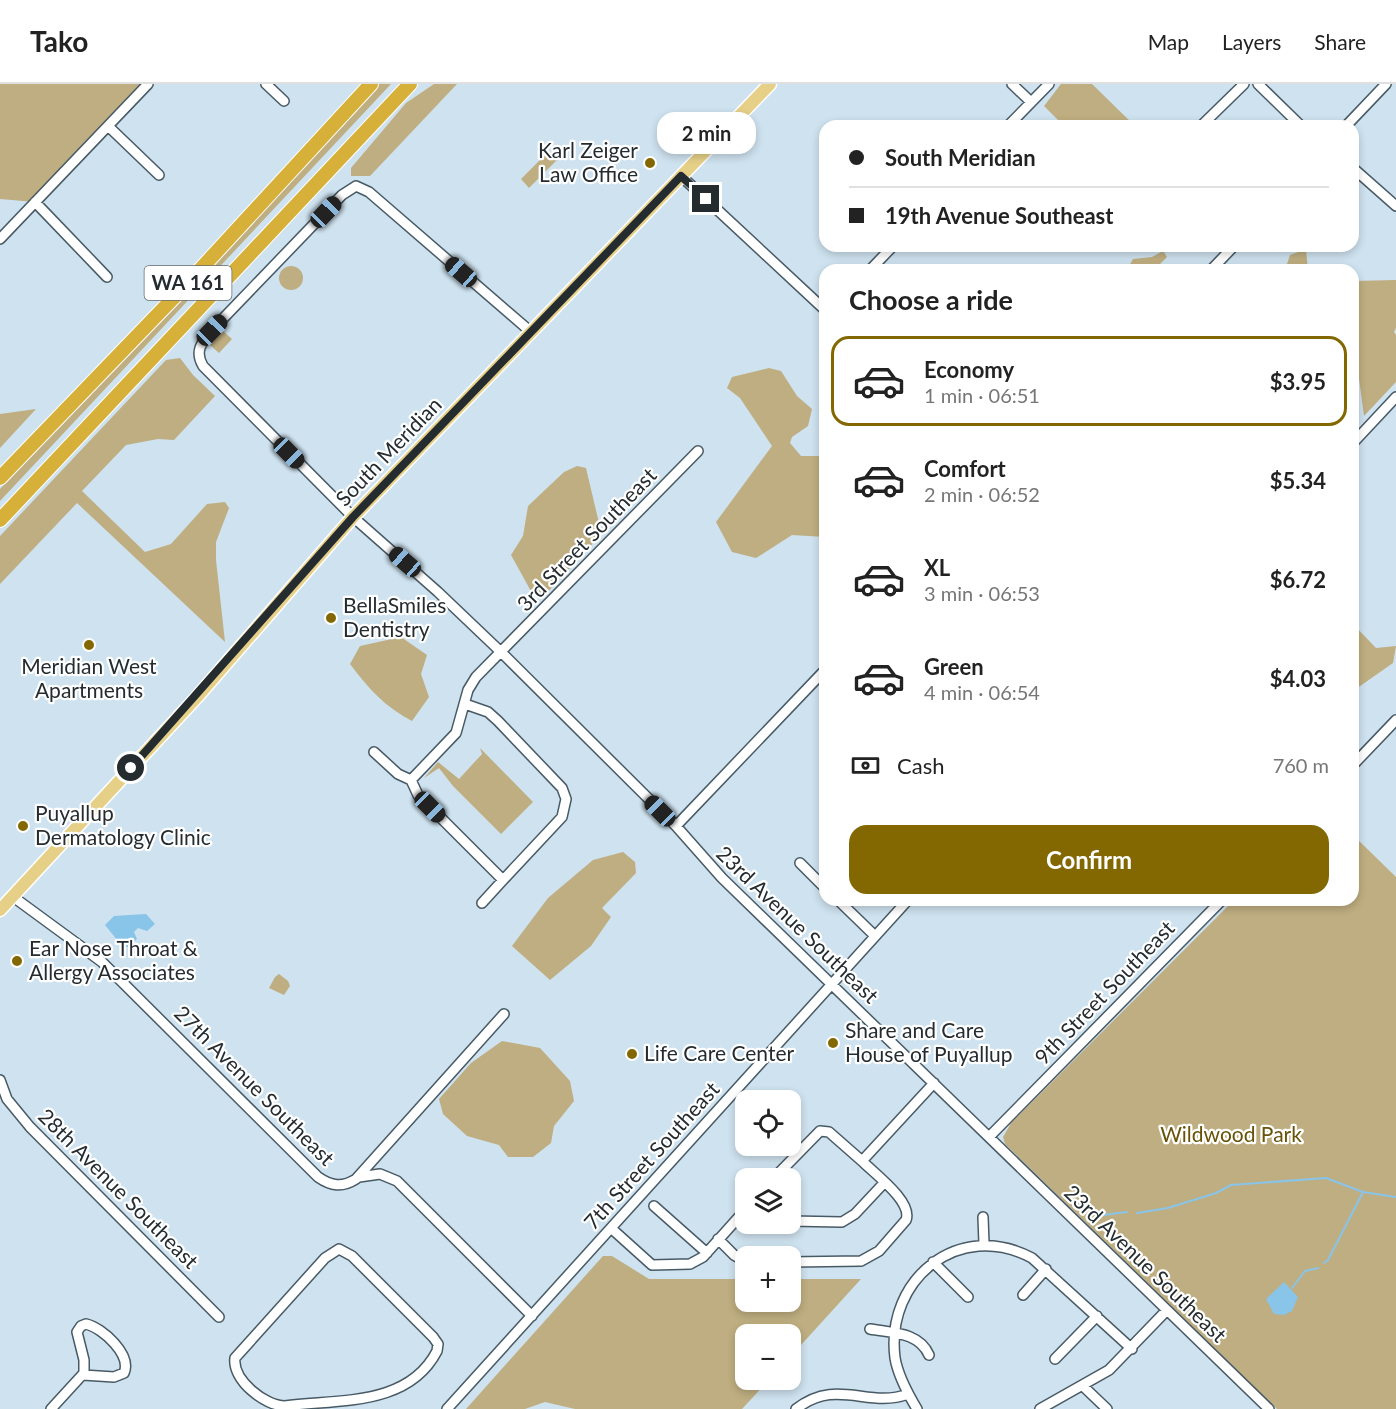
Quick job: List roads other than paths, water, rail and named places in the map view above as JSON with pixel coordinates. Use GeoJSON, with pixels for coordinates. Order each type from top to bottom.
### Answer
{"type":"FeatureCollection","features":[{"type":"Feature","properties":{"kind":"highway","name":"WA 161"},"geometry":{"type":"LineString","coordinates":[[0,478],[185,286],[371,84]]}},
{"type":"Feature","properties":{"kind":"highway","name":"WA 161"},"geometry":{"type":"LineString","coordinates":[[0,521],[410,84]]}},
{"type":"Feature","properties":{"kind":"main road","name":"South Meridian"},"geometry":{"type":"LineString","coordinates":[[0,910],[190,704],[353,517],[770,84]]}},
{"type":"Feature","properties":{"kind":"street"},"geometry":{"type":"LineString","coordinates":[[0,239],[148,84]]}},
{"type":"Feature","properties":{"kind":"street"},"geometry":{"type":"LineString","coordinates":[[266,84],[284,101]]}},
{"type":"Feature","properties":{"kind":"street"},"geometry":{"type":"LineString","coordinates":[[1011,84],[1031,102]]}},
{"type":"Feature","properties":{"kind":"street"},"geometry":{"type":"LineString","coordinates":[[1014,120],[1049,84]]}},
{"type":"Feature","properties":{"kind":"street"},"geometry":{"type":"LineString","coordinates":[[1208,120],[1244,84]]}},
{"type":"Feature","properties":{"kind":"street"},"geometry":{"type":"LineString","coordinates":[[1258,84],[1295,120]]}},
{"type":"Feature","properties":{"kind":"street"},"geometry":{"type":"LineString","coordinates":[[1352,120],[1386,84]]}},
{"type":"Feature","properties":{"kind":"street"},"geometry":{"type":"LineString","coordinates":[[108,126],[159,175]]}},
{"type":"Feature","properties":{"kind":"street"},"geometry":{"type":"LineString","coordinates":[[1359,173],[1396,206]]}},
{"type":"Feature","properties":{"kind":"street"},"geometry":{"type":"LineString","coordinates":[[681,176],[819,304]]}},
{"type":"Feature","properties":{"kind":"street","name":"23rd Avenue Southeast"},"geometry":{"type":"LineString","coordinates":[[531,332],[369,192],[358,186],[350,188],[212,330],[199,347],[198,357],[203,366],[353,517],[438,592],[502,653],[676,826],[722,878],[1269,1409]]}},
{"type":"Feature","properties":{"kind":"street"},"geometry":{"type":"LineString","coordinates":[[35,202],[107,277]]}},
{"type":"Feature","properties":{"kind":"street"},"geometry":{"type":"LineString","coordinates":[[876,264],[887,252]]}},
{"type":"Feature","properties":{"kind":"street"},"geometry":{"type":"LineString","coordinates":[[1217,264],[1228,252]]}},
{"type":"Feature","properties":{"kind":"street"},"geometry":{"type":"LineString","coordinates":[[1359,437],[1396,397]]}},
{"type":"Feature","properties":{"kind":"street","name":"3rd Street Southeast"},"geometry":{"type":"LineString","coordinates":[[411,780],[456,733],[471,683],[698,451]]}},
{"type":"Feature","properties":{"kind":"street"},"geometry":{"type":"LineString","coordinates":[[676,826],[819,676]]}},
{"type":"Feature","properties":{"kind":"street"},"geometry":{"type":"LineString","coordinates":[[465,704],[488,712],[498,721],[562,788],[566,799],[562,817],[482,903]]}},
{"type":"Feature","properties":{"kind":"street"},"geometry":{"type":"LineString","coordinates":[[1359,759],[1396,720]]}},
{"type":"Feature","properties":{"kind":"street"},"geometry":{"type":"LineString","coordinates":[[374,752],[398,774],[411,780],[418,795],[503,880]]}},
{"type":"Feature","properties":{"kind":"street"},"geometry":{"type":"LineString","coordinates":[[800,863],[819,882]]}},
{"type":"Feature","properties":{"kind":"street","name":"27th Avenue Southeast"},"geometry":{"type":"LineString","coordinates":[[12,896],[102,962],[318,1177],[333,1185],[348,1183],[365,1175],[380,1174],[397,1181],[532,1316]]}},
{"type":"Feature","properties":{"kind":"street"},"geometry":{"type":"LineString","coordinates":[[844,906],[874,935]]}},
{"type":"Feature","properties":{"kind":"street","name":"7th Street Southeast"},"geometry":{"type":"LineString","coordinates":[[447,1409],[902,906]]}},
{"type":"Feature","properties":{"kind":"street","name":"9th Street Southeast"},"geometry":{"type":"LineString","coordinates":[[989,1137],[1216,906]]}},
{"type":"Feature","properties":{"kind":"street"},"geometry":{"type":"LineString","coordinates":[[356,1179],[504,1014]]}},
{"type":"Feature","properties":{"kind":"street","name":"28th Avenue Southeast"},"geometry":{"type":"LineString","coordinates":[[0,1080],[8,1099],[30,1127],[219,1317]]}},
{"type":"Feature","properties":{"kind":"street"},"geometry":{"type":"LineString","coordinates":[[862,1161],[934,1083]]}},
{"type":"Feature","properties":{"kind":"street"},"geometry":{"type":"LineString","coordinates":[[784,1168],[820,1131],[829,1132],[905,1203],[909,1214],[879,1251],[861,1261],[801,1262]]}},
{"type":"Feature","properties":{"kind":"street"},"geometry":{"type":"LineString","coordinates":[[801,1221],[842,1222],[855,1214],[884,1183]]}},
{"type":"Feature","properties":{"kind":"street"},"geometry":{"type":"LineString","coordinates":[[654,1206],[707,1252]]}},
{"type":"Feature","properties":{"kind":"street"},"geometry":{"type":"LineString","coordinates":[[983,1217],[984,1244]]}},
{"type":"Feature","properties":{"kind":"street"},"geometry":{"type":"LineString","coordinates":[[612,1229],[652,1265],[690,1264],[707,1252],[735,1221]]}},
{"type":"Feature","properties":{"kind":"street"},"geometry":{"type":"LineString","coordinates":[[718,1239],[735,1256]]}},
{"type":"Feature","properties":{"kind":"street"},"geometry":{"type":"LineString","coordinates":[[917,1409],[908,1394],[896,1361],[896,1333],[905,1296],[933,1262],[951,1251],[984,1244],[1005,1247],[1025,1254],[1046,1269],[1132,1348]]}},
{"type":"Feature","properties":{"kind":"street"},"geometry":{"type":"LineString","coordinates":[[337,1250],[344,1250],[433,1337],[438,1346],[435,1355],[411,1381],[398,1389],[337,1405],[285,1406],[273,1404],[263,1399],[242,1378],[235,1366],[235,1358],[325,1258],[337,1250]]}},
{"type":"Feature","properties":{"kind":"street"},"geometry":{"type":"LineString","coordinates":[[933,1262],[968,1297]]}},
{"type":"Feature","properties":{"kind":"street"},"geometry":{"type":"LineString","coordinates":[[1023,1294],[1046,1269]]}},
{"type":"Feature","properties":{"kind":"street"},"geometry":{"type":"LineString","coordinates":[[1040,1409],[1084,1387],[1109,1370],[1167,1310]]}},
{"type":"Feature","properties":{"kind":"street"},"geometry":{"type":"LineString","coordinates":[[1055,1359],[1097,1316]]}},
{"type":"Feature","properties":{"kind":"street"},"geometry":{"type":"LineString","coordinates":[[51,1409],[83,1375],[84,1360],[77,1332],[81,1326],[86,1324],[98,1329],[113,1344],[124,1358],[126,1365],[124,1373],[118,1377],[83,1375]]}},
{"type":"Feature","properties":{"kind":"street"},"geometry":{"type":"LineString","coordinates":[[870,1329],[918,1339],[929,1355]]}},
{"type":"Feature","properties":{"kind":"street"},"geometry":{"type":"LineString","coordinates":[[1084,1387],[1107,1409]]}},
{"type":"Feature","properties":{"kind":"street"},"geometry":{"type":"LineString","coordinates":[[796,1409],[808,1400],[820,1396],[877,1406],[894,1402],[908,1394]]}},
{"type":"Feature","properties":{"kind":"water"},"geometry":{"type":"Polygon","coordinates":[[[146,914],[155,924],[147,931],[138,928],[134,932],[137,939],[128,947],[122,946],[105,925],[114,916],[146,914]]]}},
{"type":"Feature","properties":{"kind":"water"},"geometry":{"type":"Polygon","coordinates":[[[1284,1282],[1298,1297],[1292,1311],[1284,1315],[1274,1314],[1266,1299],[1284,1282]]]}},
{"type":"Feature","properties":{"kind":"waterway"},"geometry":{"type":"LineString","coordinates":[[1137,1213],[1168,1208],[1216,1193],[1231,1185],[1326,1178],[1363,1192]]}},
{"type":"Feature","properties":{"kind":"waterway"},"geometry":{"type":"LineString","coordinates":[[1324,1263],[1328,1260],[1363,1192],[1396,1197]]}},
{"type":"Feature","properties":{"kind":"waterway"},"geometry":{"type":"LineString","coordinates":[[1095,1219],[1103,1215],[1127,1212]]}},
{"type":"Feature","properties":{"kind":"waterway"},"geometry":{"type":"LineString","coordinates":[[1292,1288],[1305,1271],[1318,1268]]}},
{"type":"Feature","properties":{"kind":"place","name":"Karl Zeiger Law Office"},"geometry":{"type":"Point","coordinates":[650,163]}},
{"type":"Feature","properties":{"kind":"place","name":"BellaSmiles Dentistry"},"geometry":{"type":"Point","coordinates":[331,618]}},
{"type":"Feature","properties":{"kind":"place","name":"Meridian West Apartments"},"geometry":{"type":"Point","coordinates":[89,645]}},
{"type":"Feature","properties":{"kind":"place","name":"Puyallup Dermatology Clinic"},"geometry":{"type":"Point","coordinates":[23,826]}},
{"type":"Feature","properties":{"kind":"place","name":"Ear Nose Throat & Allergy Associates"},"geometry":{"type":"Point","coordinates":[17,961]}},
{"type":"Feature","properties":{"kind":"place","name":"Share and Care House of Puyallup"},"geometry":{"type":"Point","coordinates":[833,1043]}},
{"type":"Feature","properties":{"kind":"place","name":"Life Care Center"},"geometry":{"type":"Point","coordinates":[632,1054]}},
{"type":"Feature","properties":{"kind":"park label","name":"Wildwood Park"},"geometry":{"type":"Point","coordinates":[1231,1135]}}]}
